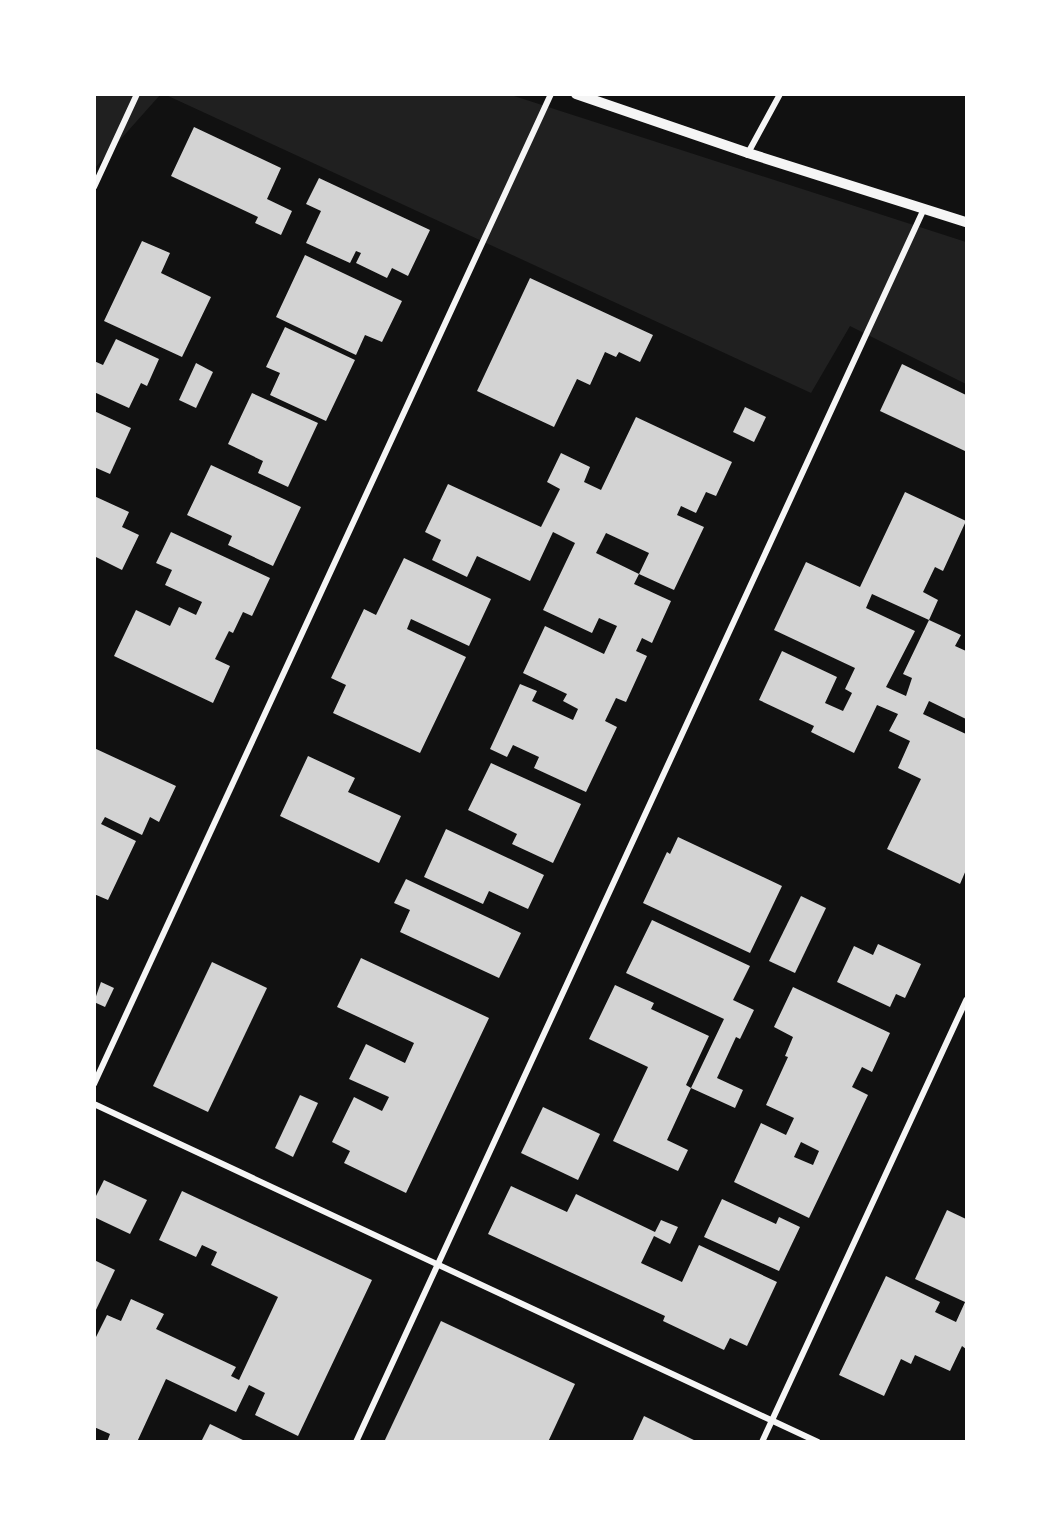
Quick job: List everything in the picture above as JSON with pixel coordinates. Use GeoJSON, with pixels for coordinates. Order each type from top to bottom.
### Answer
{"type":"FeatureCollection","features":[{"type":"Feature","properties":{"kind":"street"},"geometry":{"type":"LineString","coordinates":[[94,186],[137,94]]}},
{"type":"Feature","properties":{"kind":"street"},"geometry":{"type":"LineString","coordinates":[[94,1084],[551,94]]}},
{"type":"Feature","properties":{"kind":"street"},"geometry":{"type":"LineString","coordinates":[[576,94],[748,153],[966,222]]}},
{"type":"Feature","properties":{"kind":"street"},"geometry":{"type":"LineString","coordinates":[[748,153],[780,94]]}},
{"type":"Feature","properties":{"kind":"street"},"geometry":{"type":"LineString","coordinates":[[356,1442],[924,209]]}},
{"type":"Feature","properties":{"kind":"street"},"geometry":{"type":"LineString","coordinates":[[762,1442],[966,1000]]}},
{"type":"Feature","properties":{"kind":"street"},"geometry":{"type":"LineString","coordinates":[[94,1104],[818,1442]]}},
{"type":"Feature","properties":{"kind":"shaded area"},"geometry":{"type":"Polygon","coordinates":[[[95,95],[160,95],[95,168],[95,95]]]}},
{"type":"Feature","properties":{"kind":"shaded area"},"geometry":{"type":"Polygon","coordinates":[[[166,95],[511,95],[966,242],[966,384],[850,326],[811,393],[166,95]]]}},
{"type":"Feature","properties":{"kind":"building"},"geometry":{"type":"Polygon","coordinates":[[[194,127],[281,168],[267,199],[292,211],[281,235],[255,223],[258,217],[171,176],[194,127]]]}},
{"type":"Feature","properties":{"kind":"building"},"geometry":{"type":"Polygon","coordinates":[[[319,178],[430,230],[408,276],[392,268],[387,278],[356,263],[361,253],[356,251],[350,263],[306,243],[321,211],[306,204],[319,178]]]}},
{"type":"Feature","properties":{"kind":"building"},"geometry":{"type":"Polygon","coordinates":[[[142,241],[170,253],[161,273],[211,297],[182,357],[104,321],[142,241]]]}},
{"type":"Feature","properties":{"kind":"building"},"geometry":{"type":"Polygon","coordinates":[[[305,255],[402,301],[382,342],[365,335],[356,355],[276,317],[305,255]]]}},
{"type":"Feature","properties":{"kind":"building"},"geometry":{"type":"Polygon","coordinates":[[[530,278],[653,335],[640,362],[619,352],[616,357],[605,352],[590,385],[577,379],[554,427],[477,391],[530,278]]]}},
{"type":"Feature","properties":{"kind":"building"},"geometry":{"type":"Polygon","coordinates":[[[285,327],[355,360],[326,421],[270,395],[280,373],[266,367],[285,327]]]}},
{"type":"Feature","properties":{"kind":"building"},"geometry":{"type":"Polygon","coordinates":[[[116,339],[159,359],[147,386],[141,383],[129,408],[94,392],[94,361],[103,365],[116,339]]]}},
{"type":"Feature","properties":{"kind":"building"},"geometry":{"type":"Polygon","coordinates":[[[196,363],[213,372],[196,408],[179,400],[196,363]]]}},
{"type":"Feature","properties":{"kind":"building"},"geometry":{"type":"Polygon","coordinates":[[[902,364],[966,395],[965,451],[880,411],[902,364]]]}},
{"type":"Feature","properties":{"kind":"building"},"geometry":{"type":"Polygon","coordinates":[[[252,393],[318,423],[288,487],[258,473],[263,461],[228,444],[252,393]]]}},
{"type":"Feature","properties":{"kind":"building"},"geometry":{"type":"Polygon","coordinates":[[[745,407],[766,417],[754,442],[733,432],[745,407]]]}},
{"type":"Feature","properties":{"kind":"building"},"geometry":{"type":"Polygon","coordinates":[[[94,411],[131,428],[110,474],[94,467],[94,411]]]}},
{"type":"Feature","properties":{"kind":"building"},"geometry":{"type":"Polygon","coordinates":[[[636,417],[732,462],[716,496],[706,492],[696,513],[681,506],[677,515],[704,527],[674,590],[639,574],[634,584],[671,601],[652,643],[642,638],[636,651],[647,656],[626,702],[616,698],[605,721],[617,727],[586,792],[534,768],[539,757],[513,745],[507,757],[490,749],[520,684],[537,691],[532,701],[573,720],[578,709],[563,701],[567,694],[523,673],[545,626],[604,654],[617,626],[599,618],[592,633],[543,610],[575,543],[553,532],[530,581],[477,556],[467,577],[432,560],[441,540],[425,532],[448,484],[541,527],[560,489],[547,482],[561,453],[590,467],[584,482],[601,490],[636,417]],[[606,533],[596,553],[639,574],[649,553],[606,533]]]}},
{"type":"Feature","properties":{"kind":"building"},"geometry":{"type":"Polygon","coordinates":[[[211,465],[301,507],[273,566],[228,545],[232,536],[187,515],[211,465]]]}},
{"type":"Feature","properties":{"kind":"building"},"geometry":{"type":"Polygon","coordinates":[[[905,492],[966,521],[943,571],[935,567],[923,592],[938,600],[929,620],[961,635],[955,646],[966,651],[966,719],[929,701],[923,714],[966,734],[966,870],[960,884],[887,849],[921,779],[898,768],[910,741],[889,731],[898,714],[877,705],[854,753],[811,732],[814,726],[759,700],[782,651],[837,677],[825,703],[843,711],[852,693],[845,689],[855,668],[774,630],[806,562],[860,587],[905,492]],[[872,594],[866,608],[915,631],[886,687],[906,696],[912,678],[903,674],[929,620],[872,594]]]}},
{"type":"Feature","properties":{"kind":"building"},"geometry":{"type":"Polygon","coordinates":[[[94,496],[129,512],[122,527],[139,535],[122,570],[94,556],[94,496]]]}},
{"type":"Feature","properties":{"kind":"building"},"geometry":{"type":"Polygon","coordinates":[[[171,532],[270,578],[252,616],[243,612],[233,633],[229,631],[215,659],[230,666],[213,703],[114,656],[136,610],[170,626],[179,607],[196,615],[202,602],[165,585],[172,570],[156,563],[171,532]]]}},
{"type":"Feature","properties":{"kind":"building"},"geometry":{"type":"Polygon","coordinates":[[[404,558],[491,599],[469,646],[411,619],[407,629],[466,657],[420,753],[333,713],[346,685],[331,678],[364,609],[376,615],[404,558]]]}},
{"type":"Feature","properties":{"kind":"building"},"geometry":{"type":"Polygon","coordinates":[[[94,748],[176,786],[159,822],[150,817],[142,835],[105,817],[101,824],[136,841],[108,900],[94,894],[94,748]]]}},
{"type":"Feature","properties":{"kind":"building"},"geometry":{"type":"Polygon","coordinates":[[[308,756],[355,778],[348,792],[401,816],[379,863],[280,816],[308,756]]]}},
{"type":"Feature","properties":{"kind":"building"},"geometry":{"type":"Polygon","coordinates":[[[491,763],[581,804],[553,863],[512,844],[517,834],[468,810],[491,763]]]}},
{"type":"Feature","properties":{"kind":"building"},"geometry":{"type":"Polygon","coordinates":[[[446,829],[544,875],[528,909],[489,891],[483,904],[424,877],[446,829]]]}},
{"type":"Feature","properties":{"kind":"building"},"geometry":{"type":"Polygon","coordinates":[[[678,837],[782,886],[750,953],[643,903],[667,852],[670,854],[678,837]]]}},
{"type":"Feature","properties":{"kind":"building"},"geometry":{"type":"Polygon","coordinates":[[[406,879],[521,933],[499,978],[400,932],[410,910],[394,903],[406,879]]]}},
{"type":"Feature","properties":{"kind":"building"},"geometry":{"type":"Polygon","coordinates":[[[801,896],[826,908],[795,973],[769,961],[801,896]]]}},
{"type":"Feature","properties":{"kind":"building"},"geometry":{"type":"Polygon","coordinates":[[[652,920],[750,966],[733,1000],[754,1010],[740,1039],[736,1037],[717,1078],[743,1090],[735,1108],[691,1088],[724,1019],[626,973],[652,920]]]}},
{"type":"Feature","properties":{"kind":"building"},"geometry":{"type":"Polygon","coordinates":[[[878,944],[921,964],[905,998],[896,994],[890,1007],[837,982],[854,946],[873,955],[878,944]]]}},
{"type":"Feature","properties":{"kind":"building"},"geometry":{"type":"Polygon","coordinates":[[[361,958],[489,1018],[406,1193],[344,1163],[350,1151],[332,1142],[354,1097],[382,1111],[389,1097],[349,1079],[366,1044],[405,1063],[414,1043],[337,1007],[361,958]]]}},
{"type":"Feature","properties":{"kind":"building"},"geometry":{"type":"Polygon","coordinates":[[[212,962],[267,988],[208,1112],[153,1086],[212,962]]]}},
{"type":"Feature","properties":{"kind":"building"},"geometry":{"type":"Polygon","coordinates":[[[101,982],[114,988],[105,1007],[94,1002],[101,982]]]}},
{"type":"Feature","properties":{"kind":"building"},"geometry":{"type":"Polygon","coordinates":[[[615,985],[654,1003],[651,1009],[709,1036],[686,1085],[691,1088],[667,1140],[688,1150],[678,1171],[613,1141],[648,1067],[589,1039],[615,985]]]}},
{"type":"Feature","properties":{"kind":"building"},"geometry":{"type":"Polygon","coordinates":[[[793,987],[890,1033],[872,1072],[862,1067],[852,1087],[868,1095],[809,1218],[734,1182],[761,1123],[786,1135],[794,1118],[766,1105],[788,1057],[785,1056],[793,1037],[774,1027],[793,987]],[[801,1142],[794,1157],[813,1165],[819,1151],[801,1142]]]}},
{"type":"Feature","properties":{"kind":"building"},"geometry":{"type":"Polygon","coordinates":[[[300,1095],[318,1103],[293,1157],[275,1148],[300,1095]]]}},
{"type":"Feature","properties":{"kind":"building"},"geometry":{"type":"Polygon","coordinates":[[[543,1107],[600,1134],[578,1180],[521,1153],[543,1107]]]}},
{"type":"Feature","properties":{"kind":"building"},"geometry":{"type":"Polygon","coordinates":[[[104,1180],[147,1200],[130,1234],[94,1217],[94,1200],[104,1180]]]}},
{"type":"Feature","properties":{"kind":"building"},"geometry":{"type":"Polygon","coordinates":[[[511,1186],[567,1212],[576,1194],[655,1232],[661,1220],[678,1227],[670,1244],[654,1236],[641,1263],[682,1282],[699,1245],[777,1282],[747,1346],[730,1338],[724,1350],[663,1321],[665,1316],[488,1234],[511,1186]]]}},
{"type":"Feature","properties":{"kind":"building"},"geometry":{"type":"Polygon","coordinates":[[[182,1191],[372,1280],[298,1436],[255,1415],[265,1393],[249,1385],[236,1412],[166,1379],[137,1442],[107,1442],[110,1434],[94,1427],[94,1341],[107,1315],[121,1321],[131,1299],[164,1314],[156,1329],[236,1367],[231,1376],[239,1380],[278,1297],[211,1265],[217,1252],[202,1245],[196,1257],[159,1240],[182,1191]]]}},
{"type":"Feature","properties":{"kind":"building"},"geometry":{"type":"Polygon","coordinates":[[[722,1199],[776,1224],[779,1217],[800,1227],[779,1271],[704,1237],[722,1199]]]}},
{"type":"Feature","properties":{"kind":"building"},"geometry":{"type":"Polygon","coordinates":[[[947,1210],[966,1219],[965,1302],[915,1279],[947,1210]]]}},
{"type":"Feature","properties":{"kind":"building"},"geometry":{"type":"Polygon","coordinates":[[[94,1260],[115,1270],[94,1314],[94,1260]]]}},
{"type":"Feature","properties":{"kind":"building"},"geometry":{"type":"Polygon","coordinates":[[[886,1276],[940,1302],[935,1312],[956,1322],[966,1300],[966,1349],[962,1346],[950,1371],[915,1355],[911,1364],[901,1359],[884,1396],[839,1375],[886,1276]]]}},
{"type":"Feature","properties":{"kind":"building"},"geometry":{"type":"Polygon","coordinates":[[[441,1321],[575,1384],[548,1442],[384,1442],[441,1321]]]}},
{"type":"Feature","properties":{"kind":"building"},"geometry":{"type":"Polygon","coordinates":[[[644,1416],[698,1442],[632,1442],[644,1416]]]}},
{"type":"Feature","properties":{"kind":"building"},"geometry":{"type":"Polygon","coordinates":[[[210,1424],[247,1442],[201,1442],[210,1424]]]}}]}
